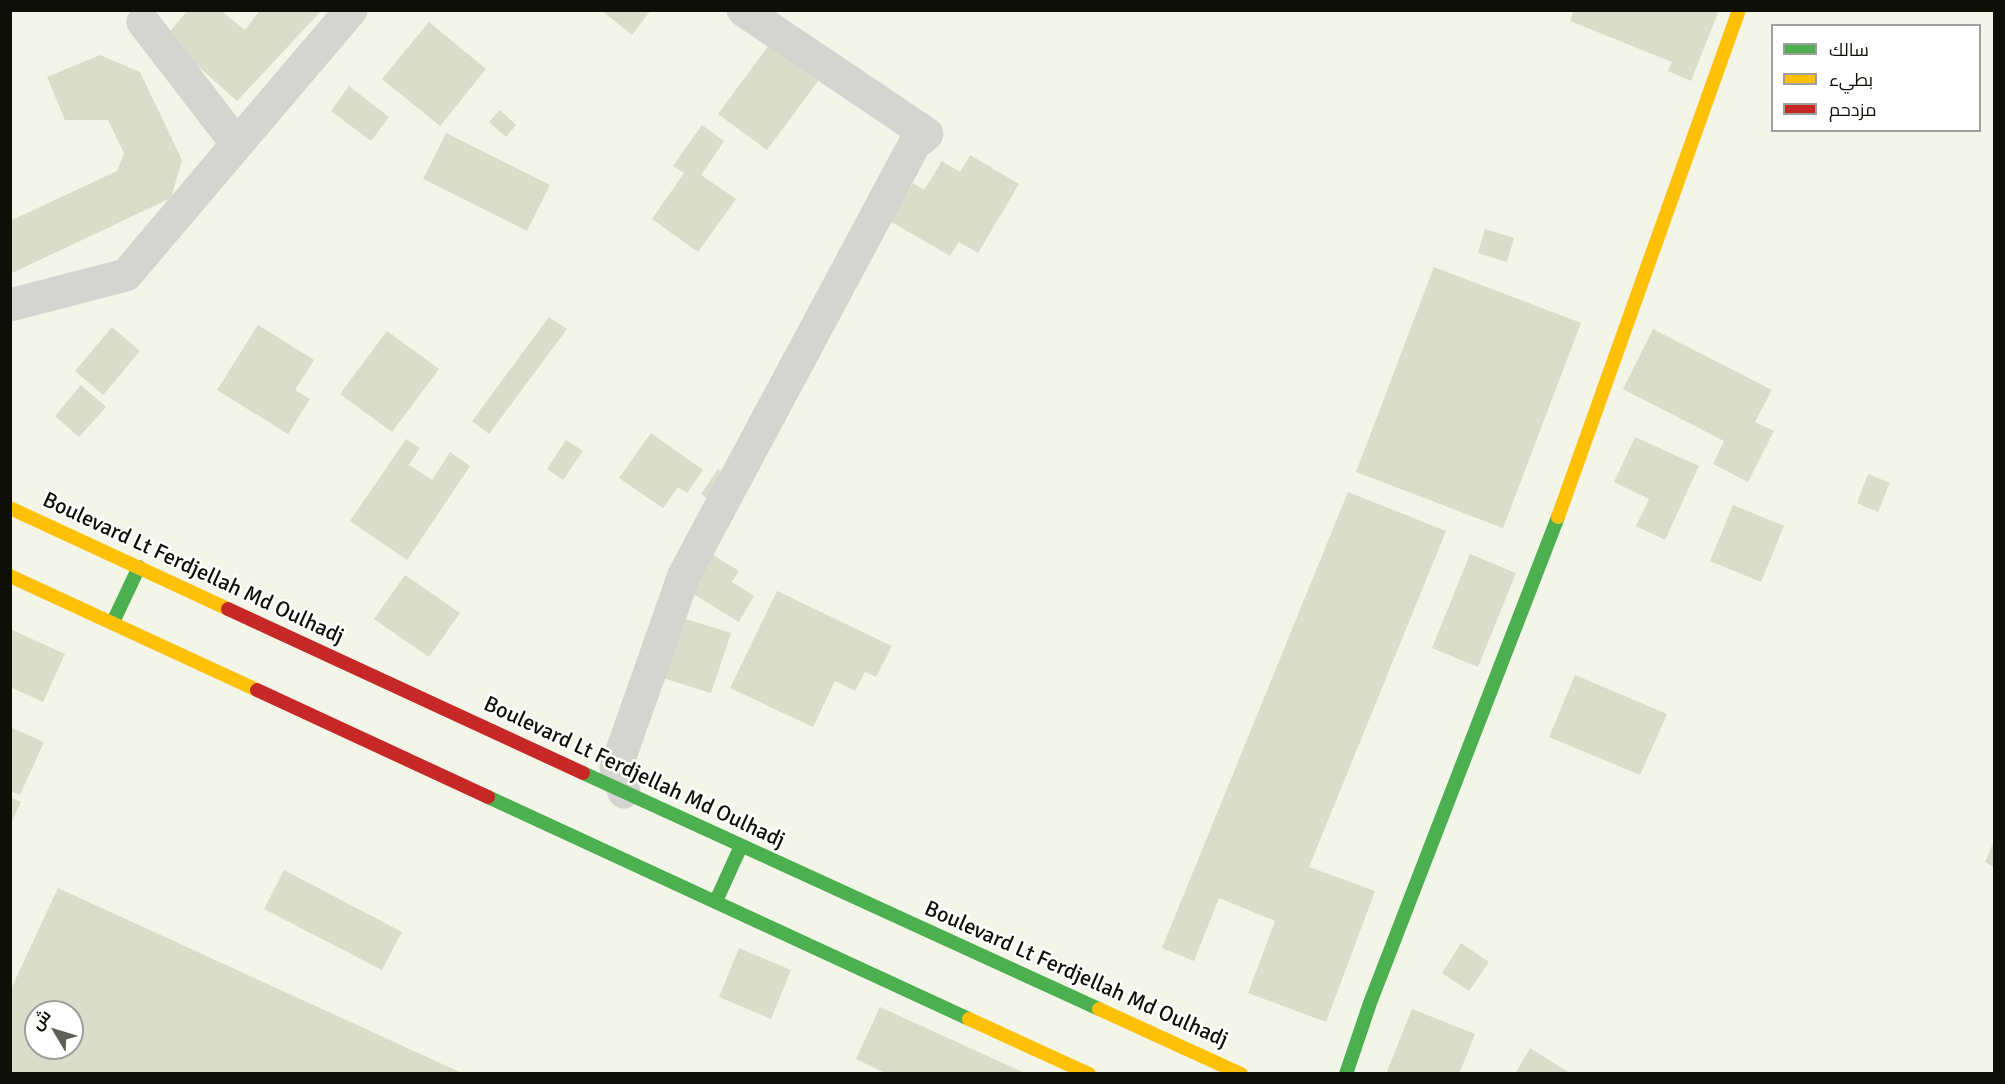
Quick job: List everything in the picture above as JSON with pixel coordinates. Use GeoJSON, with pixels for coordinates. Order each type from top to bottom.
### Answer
{"type":"FeatureCollection","features":[{"type":"Feature","properties":{"kind":"street"},"geometry":{"type":"LineString","coordinates":[[10,305],[126,275],[351,10]]}},
{"type":"Feature","properties":{"kind":"street"},"geometry":{"type":"LineString","coordinates":[[624,792],[616,768],[684,575],[914,146],[927,134],[743,10]]}},
{"type":"Feature","properties":{"kind":"street"},"geometry":{"type":"LineString","coordinates":[[1346,1074],[1370,1003],[1546,549],[1739,10]]}},
{"type":"Feature","properties":{"kind":"street"},"geometry":{"type":"LineString","coordinates":[[143,22],[237,144]]}},
{"type":"Feature","properties":{"kind":"street","name":"Boulevard Lt Ferdjellah Md Oulhadj"},"geometry":{"type":"LineString","coordinates":[[10,508],[741,846],[1242,1074]]}},
{"type":"Feature","properties":{"kind":"street"},"geometry":{"type":"LineString","coordinates":[[113,622],[139,567]]}},
{"type":"Feature","properties":{"kind":"street"},"geometry":{"type":"LineString","coordinates":[[10,576],[1089,1074]]}},
{"type":"Feature","properties":{"kind":"street"},"geometry":{"type":"LineString","coordinates":[[717,901],[741,846]]}},
{"type":"Feature","properties":{"kind":"building"},"geometry":{"type":"Polygon","coordinates":[[[188,10],[220,10],[245,30],[260,10],[322,10],[237,101],[165,37],[188,10]]]}},
{"type":"Feature","properties":{"kind":"building"},"geometry":{"type":"Polygon","coordinates":[[[601,10],[651,10],[632,35],[601,10]]]}},
{"type":"Feature","properties":{"kind":"building"},"geometry":{"type":"Polygon","coordinates":[[[1574,10],[1719,10],[1691,81],[1668,71],[1672,62],[1570,21],[1574,10]]]}},
{"type":"Feature","properties":{"kind":"building"},"geometry":{"type":"Polygon","coordinates":[[[429,22],[486,69],[440,126],[382,79],[429,22]]]}},
{"type":"Feature","properties":{"kind":"building"},"geometry":{"type":"Polygon","coordinates":[[[769,45],[818,81],[767,150],[718,114],[769,45]]]}},
{"type":"Feature","properties":{"kind":"building"},"geometry":{"type":"Polygon","coordinates":[[[100,55],[140,72],[182,160],[171,198],[10,274],[10,221],[117,171],[124,153],[108,120],[65,120],[47,77],[100,55]]]}},
{"type":"Feature","properties":{"kind":"building"},"geometry":{"type":"Polygon","coordinates":[[[349,86],[389,117],[371,141],[331,111],[349,86]]]}},
{"type":"Feature","properties":{"kind":"building"},"geometry":{"type":"Polygon","coordinates":[[[500,110],[516,125],[506,137],[489,122],[500,110]]]}},
{"type":"Feature","properties":{"kind":"building"},"geometry":{"type":"Polygon","coordinates":[[[702,125],[724,141],[701,175],[736,199],[698,252],[652,219],[684,173],[673,166],[702,125]]]}},
{"type":"Feature","properties":{"kind":"building"},"geometry":{"type":"Polygon","coordinates":[[[446,133],[550,185],[527,231],[423,179],[446,133]]]}},
{"type":"Feature","properties":{"kind":"building"},"geometry":{"type":"Polygon","coordinates":[[[970,155],[1019,184],[978,253],[959,242],[950,256],[890,221],[913,183],[924,190],[942,161],[960,172],[970,155]]]}},
{"type":"Feature","properties":{"kind":"building"},"geometry":{"type":"Polygon","coordinates":[[[1485,229],[1514,238],[1507,262],[1478,253],[1485,229]]]}},
{"type":"Feature","properties":{"kind":"building"},"geometry":{"type":"Polygon","coordinates":[[[1434,267],[1581,323],[1503,528],[1356,472],[1434,267]]]}},
{"type":"Feature","properties":{"kind":"building"},"geometry":{"type":"Polygon","coordinates":[[[549,317],[567,329],[489,434],[472,421],[549,317]]]}},
{"type":"Feature","properties":{"kind":"building"},"geometry":{"type":"Polygon","coordinates":[[[258,325],[314,360],[295,390],[310,399],[288,434],[217,390],[258,325]]]}},
{"type":"Feature","properties":{"kind":"building"},"geometry":{"type":"Polygon","coordinates":[[[112,327],[140,351],[103,395],[75,371],[112,327]]]}},
{"type":"Feature","properties":{"kind":"building"},"geometry":{"type":"Polygon","coordinates":[[[1653,329],[1772,390],[1755,422],[1774,431],[1748,482],[1713,464],[1724,441],[1623,389],[1653,329]]]}},
{"type":"Feature","properties":{"kind":"building"},"geometry":{"type":"Polygon","coordinates":[[[387,331],[439,369],[392,432],[340,394],[387,331]]]}},
{"type":"Feature","properties":{"kind":"building"},"geometry":{"type":"Polygon","coordinates":[[[81,385],[106,407],[79,437],[55,416],[81,385]]]}},
{"type":"Feature","properties":{"kind":"building"},"geometry":{"type":"Polygon","coordinates":[[[651,433],[703,470],[687,493],[678,487],[663,508],[619,478],[651,433]]]}},
{"type":"Feature","properties":{"kind":"building"},"geometry":{"type":"Polygon","coordinates":[[[1635,437],[1699,466],[1665,540],[1636,526],[1649,499],[1614,482],[1635,437]]]}},
{"type":"Feature","properties":{"kind":"building"},"geometry":{"type":"Polygon","coordinates":[[[406,439],[420,448],[409,465],[432,480],[450,452],[470,466],[407,560],[350,521],[406,439]]]}},
{"type":"Feature","properties":{"kind":"building"},"geometry":{"type":"Polygon","coordinates":[[[566,440],[583,451],[563,480],[547,469],[566,440]]]}},
{"type":"Feature","properties":{"kind":"building"},"geometry":{"type":"Polygon","coordinates":[[[718,469],[731,479],[714,503],[701,494],[718,469]]]}},
{"type":"Feature","properties":{"kind":"building"},"geometry":{"type":"Polygon","coordinates":[[[1868,474],[1890,483],[1878,512],[1857,503],[1868,474]]]}},
{"type":"Feature","properties":{"kind":"building"},"geometry":{"type":"Polygon","coordinates":[[[1348,492],[1446,531],[1309,867],[1375,891],[1326,1022],[1248,993],[1275,921],[1219,898],[1194,961],[1162,948],[1348,492]]]}},
{"type":"Feature","properties":{"kind":"building"},"geometry":{"type":"Polygon","coordinates":[[[1733,505],[1784,526],[1761,582],[1710,561],[1733,505]]]}},
{"type":"Feature","properties":{"kind":"building"},"geometry":{"type":"Polygon","coordinates":[[[708,552],[739,571],[732,582],[754,596],[739,622],[685,589],[708,552]]]}},
{"type":"Feature","properties":{"kind":"building"},"geometry":{"type":"Polygon","coordinates":[[[1470,554],[1516,573],[1478,667],[1432,648],[1470,554]]]}},
{"type":"Feature","properties":{"kind":"building"},"geometry":{"type":"Polygon","coordinates":[[[405,575],[460,613],[429,657],[374,619],[405,575]]]}},
{"type":"Feature","properties":{"kind":"building"},"geometry":{"type":"Polygon","coordinates":[[[777,591],[892,646],[876,677],[865,672],[855,691],[835,681],[813,727],[730,688],[777,591]]]}},
{"type":"Feature","properties":{"kind":"building"},"geometry":{"type":"Polygon","coordinates":[[[683,618],[731,633],[711,693],[663,678],[683,618]]]}},
{"type":"Feature","properties":{"kind":"building"},"geometry":{"type":"Polygon","coordinates":[[[10,629],[65,654],[43,702],[10,687],[10,629]]]}},
{"type":"Feature","properties":{"kind":"building"},"geometry":{"type":"Polygon","coordinates":[[[1575,675],[1667,714],[1640,775],[1549,737],[1575,675]]]}},
{"type":"Feature","properties":{"kind":"building"},"geometry":{"type":"Polygon","coordinates":[[[10,727],[44,742],[20,795],[10,791],[10,727]]]}},
{"type":"Feature","properties":{"kind":"building"},"geometry":{"type":"Polygon","coordinates":[[[10,797],[21,802],[10,825],[10,797]]]}},
{"type":"Feature","properties":{"kind":"building"},"geometry":{"type":"Polygon","coordinates":[[[1994,841],[1994,867],[1985,862],[1994,841]]]}},
{"type":"Feature","properties":{"kind":"building"},"geometry":{"type":"Polygon","coordinates":[[[284,870],[402,932],[382,970],[264,909],[284,870]]]}},
{"type":"Feature","properties":{"kind":"building"},"geometry":{"type":"Polygon","coordinates":[[[58,888],[464,1074],[10,1074],[10,991],[58,888]]]}},
{"type":"Feature","properties":{"kind":"building"},"geometry":{"type":"Polygon","coordinates":[[[1461,943],[1489,962],[1469,991],[1442,973],[1461,943]]]}},
{"type":"Feature","properties":{"kind":"building"},"geometry":{"type":"Polygon","coordinates":[[[739,948],[791,970],[771,1019],[719,997],[739,948]]]}},
{"type":"Feature","properties":{"kind":"building"},"geometry":{"type":"Polygon","coordinates":[[[880,1007],[1027,1074],[887,1074],[856,1059],[880,1007]]]}},
{"type":"Feature","properties":{"kind":"building"},"geometry":{"type":"Polygon","coordinates":[[[1412,1009],[1475,1034],[1459,1074],[1386,1074],[1412,1009]]]}},
{"type":"Feature","properties":{"kind":"building"},"geometry":{"type":"Polygon","coordinates":[[[1530,1048],[1571,1074],[1515,1074],[1530,1048]]]}},
{"type":"Feature","properties":{"kind":"traffic: fast"},"geometry":{"type":"LineString","coordinates":[[1346,1074],[1370,1003],[1558,517]]}},
{"type":"Feature","properties":{"kind":"traffic: fast"},"geometry":{"type":"LineString","coordinates":[[113,622],[139,567]]}},
{"type":"Feature","properties":{"kind":"traffic: fast"},"geometry":{"type":"LineString","coordinates":[[583,773],[1099,1009]]}},
{"type":"Feature","properties":{"kind":"traffic: fast"},"geometry":{"type":"LineString","coordinates":[[488,797],[969,1019]]}},
{"type":"Feature","properties":{"kind":"traffic: fast"},"geometry":{"type":"LineString","coordinates":[[716,901],[741,846]]}},
{"type":"Feature","properties":{"kind":"traffic: slow"},"geometry":{"type":"LineString","coordinates":[[1558,517],[1739,10]]}},
{"type":"Feature","properties":{"kind":"traffic: slow"},"geometry":{"type":"LineString","coordinates":[[10,508],[228,609]]}},
{"type":"Feature","properties":{"kind":"traffic: slow"},"geometry":{"type":"LineString","coordinates":[[10,576],[257,690]]}},
{"type":"Feature","properties":{"kind":"traffic: slow"},"geometry":{"type":"LineString","coordinates":[[1099,1009],[1241,1074]]}},
{"type":"Feature","properties":{"kind":"traffic: slow"},"geometry":{"type":"LineString","coordinates":[[969,1019],[1089,1074]]}},
{"type":"Feature","properties":{"kind":"traffic: jam"},"geometry":{"type":"LineString","coordinates":[[228,609],[583,773]]}},
{"type":"Feature","properties":{"kind":"traffic: jam"},"geometry":{"type":"LineString","coordinates":[[257,690],[488,797]]}}]}
